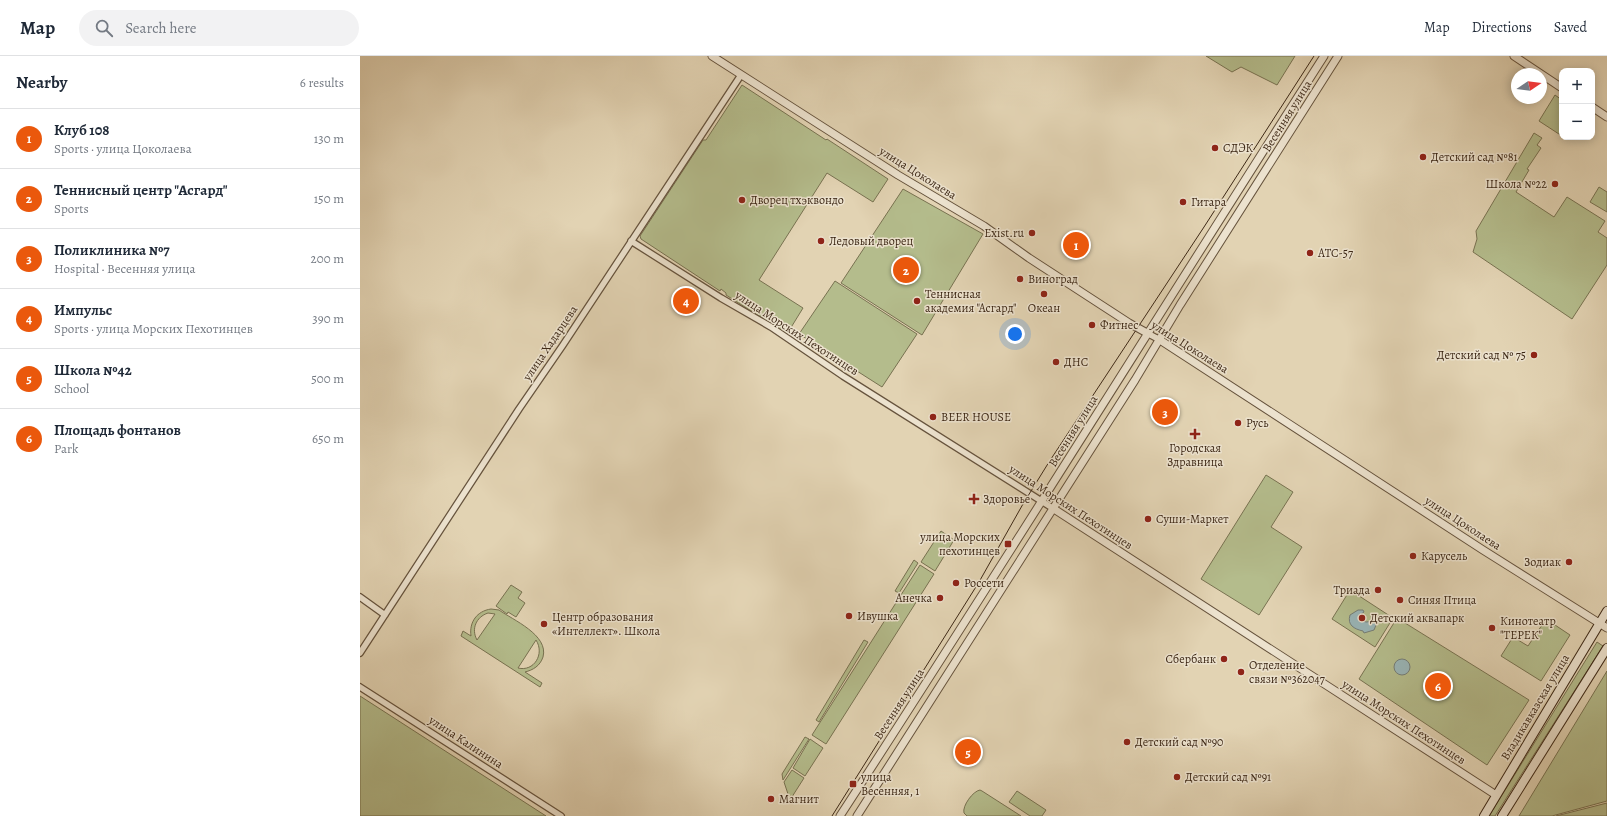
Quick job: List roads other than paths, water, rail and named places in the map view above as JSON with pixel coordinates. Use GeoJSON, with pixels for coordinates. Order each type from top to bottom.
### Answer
{"type":"FeatureCollection","features":[{"type":"Feature","properties":{"kind":"main road","name":"Владикавказская улица"},"geometry":{"type":"LineString","coordinates":[[1484,816],[1607,611]]}},
{"type":"Feature","properties":{"kind":"main road"},"geometry":{"type":"LineString","coordinates":[[1502,816],[1607,648]]}},
{"type":"Feature","properties":{"kind":"street"},"geometry":{"type":"LineString","coordinates":[[712,56],[741,76]]}},
{"type":"Feature","properties":{"kind":"street","name":"Весенняя улица"},"geometry":{"type":"LineString","coordinates":[[840,816],[1324,56]]}},
{"type":"Feature","properties":{"kind":"street","name":"Весенняя улица"},"geometry":{"type":"LineString","coordinates":[[857,816],[1054,509],[1160,340],[1183,300],[1338,56]]}},
{"type":"Feature","properties":{"kind":"street"},"geometry":{"type":"LineString","coordinates":[[1514,56],[1559,86]]}},
{"type":"Feature","properties":{"kind":"street","name":"улица Хадарцева"},"geometry":{"type":"LineString","coordinates":[[360,653],[515,415],[741,76]]}},
{"type":"Feature","properties":{"kind":"street","name":"улица Цоколаева"},"geometry":{"type":"LineString","coordinates":[[741,76],[775,96],[898,175],[984,226],[1029,258],[1129,323],[1160,340],[1477,546],[1607,628]]}},
{"type":"Feature","properties":{"kind":"street"},"geometry":{"type":"LineString","coordinates":[[1595,109],[1607,116]]}},
{"type":"Feature","properties":{"kind":"street","name":"улица Морских Пехотинцев"},"geometry":{"type":"LineString","coordinates":[[632,241],[721,298],[776,330],[843,376],[1042,501],[1496,795]]}},
{"type":"Feature","properties":{"kind":"street"},"geometry":{"type":"LineString","coordinates":[[360,597],[385,615]]}},
{"type":"Feature","properties":{"kind":"street","name":"улица Калинина"},"geometry":{"type":"LineString","coordinates":[[360,687],[561,816]]}},
{"type":"Feature","properties":{"kind":"water"},"geometry":{"type":"Polygon","coordinates":[[[1358,610],[1363,610],[1364,612],[1360,615],[1361,620],[1366,622],[1375,621],[1376,625],[1374,630],[1364,633],[1350,624],[1350,615],[1358,610]]]}},
{"type":"Feature","properties":{"kind":"water"},"geometry":{"type":"Polygon","coordinates":[[[1402,659],[1408,661],[1410,667],[1408,673],[1402,675],[1396,673],[1394,667],[1396,661],[1402,659]]]}},
{"type":"Feature","properties":{"kind":"tram line"},"geometry":{"type":"LineString","coordinates":[[832,816],[979,582],[1023,504],[1049,462],[1204,227],[1314,56]]}},
{"type":"Feature","properties":{"kind":"place","name":"СДЭК"},"geometry":{"type":"Point","coordinates":[1215,148]}},
{"type":"Feature","properties":{"kind":"place","name":"Детский сад №81"},"geometry":{"type":"Point","coordinates":[1423,157]}},
{"type":"Feature","properties":{"kind":"place","name":"Школа №22"},"geometry":{"type":"Point","coordinates":[1555,184]}},
{"type":"Feature","properties":{"kind":"place","name":"Дворец тхэквондо"},"geometry":{"type":"Point","coordinates":[742,200]}},
{"type":"Feature","properties":{"kind":"place","name":"Гитара"},"geometry":{"type":"Point","coordinates":[1183,202]}},
{"type":"Feature","properties":{"kind":"place","name":"Exist.ru"},"geometry":{"type":"Point","coordinates":[1032,233]}},
{"type":"Feature","properties":{"kind":"place","name":"Ледовый дворец"},"geometry":{"type":"Point","coordinates":[821,241]}},
{"type":"Feature","properties":{"kind":"place","name":"Клуб 108"},"geometry":{"type":"Point","coordinates":[1076,245]}},
{"type":"Feature","properties":{"kind":"place","name":"АТС-57"},"geometry":{"type":"Point","coordinates":[1310,253]}},
{"type":"Feature","properties":{"kind":"place","name":"Теннисный центр \"Асгард\""},"geometry":{"type":"Point","coordinates":[906,270]}},
{"type":"Feature","properties":{"kind":"place","name":"Виноград"},"geometry":{"type":"Point","coordinates":[1020,279]}},
{"type":"Feature","properties":{"kind":"place","name":"Океан"},"geometry":{"type":"Point","coordinates":[1044,294]}},
{"type":"Feature","properties":{"kind":"place","name":"Импульс"},"geometry":{"type":"Point","coordinates":[686,301]}},
{"type":"Feature","properties":{"kind":"place","name":"Теннисная академия \"Асгард\""},"geometry":{"type":"Point","coordinates":[917,301]}},
{"type":"Feature","properties":{"kind":"place","name":"Фитнес"},"geometry":{"type":"Point","coordinates":[1092,325]}},
{"type":"Feature","properties":{"kind":"place","name":"Детский сад № 75"},"geometry":{"type":"Point","coordinates":[1534,355]}},
{"type":"Feature","properties":{"kind":"place","name":"ДНС"},"geometry":{"type":"Point","coordinates":[1056,362]}},
{"type":"Feature","properties":{"kind":"place","name":"Поликлиника №7"},"geometry":{"type":"Point","coordinates":[1165,412]}},
{"type":"Feature","properties":{"kind":"place","name":"BEER HOUSE"},"geometry":{"type":"Point","coordinates":[933,417]}},
{"type":"Feature","properties":{"kind":"place","name":"Русь"},"geometry":{"type":"Point","coordinates":[1238,423]}},
{"type":"Feature","properties":{"kind":"place","name":"Городская Здравница"},"geometry":{"type":"Point","coordinates":[1195,434]}},
{"type":"Feature","properties":{"kind":"place","name":"Здоровье"},"geometry":{"type":"Point","coordinates":[974,499]}},
{"type":"Feature","properties":{"kind":"place","name":"Суши-Маркет"},"geometry":{"type":"Point","coordinates":[1148,519]}},
{"type":"Feature","properties":{"kind":"place","name":"улица Морских пехотинцев"},"geometry":{"type":"Point","coordinates":[1008,544]}},
{"type":"Feature","properties":{"kind":"place","name":"Карусель"},"geometry":{"type":"Point","coordinates":[1413,556]}},
{"type":"Feature","properties":{"kind":"place","name":"Зодиак"},"geometry":{"type":"Point","coordinates":[1569,562]}},
{"type":"Feature","properties":{"kind":"place","name":"Россети"},"geometry":{"type":"Point","coordinates":[956,583]}},
{"type":"Feature","properties":{"kind":"place","name":"Триада"},"geometry":{"type":"Point","coordinates":[1378,590]}},
{"type":"Feature","properties":{"kind":"place","name":"Анечка"},"geometry":{"type":"Point","coordinates":[940,598]}},
{"type":"Feature","properties":{"kind":"place","name":"Синяя Птица"},"geometry":{"type":"Point","coordinates":[1400,600]}},
{"type":"Feature","properties":{"kind":"place","name":"Ивушка"},"geometry":{"type":"Point","coordinates":[849,616]}},
{"type":"Feature","properties":{"kind":"place","name":"Детский аквапарк"},"geometry":{"type":"Point","coordinates":[1362,618]}},
{"type":"Feature","properties":{"kind":"place","name":"Центр образования «Интеллект». Школа"},"geometry":{"type":"Point","coordinates":[544,624]}},
{"type":"Feature","properties":{"kind":"place","name":"Кинотеатр \"ТЕРЕК\""},"geometry":{"type":"Point","coordinates":[1492,628]}},
{"type":"Feature","properties":{"kind":"place","name":"Сбербанк"},"geometry":{"type":"Point","coordinates":[1224,659]}},
{"type":"Feature","properties":{"kind":"place","name":"Отделение связи №362047"},"geometry":{"type":"Point","coordinates":[1241,672]}},
{"type":"Feature","properties":{"kind":"place","name":"Площадь фонтанов"},"geometry":{"type":"Point","coordinates":[1438,686]}},
{"type":"Feature","properties":{"kind":"place","name":"Детский сад №90"},"geometry":{"type":"Point","coordinates":[1127,742]}},
{"type":"Feature","properties":{"kind":"place","name":"Школа №42"},"geometry":{"type":"Point","coordinates":[968,752]}},
{"type":"Feature","properties":{"kind":"place","name":"Детский сад №91"},"geometry":{"type":"Point","coordinates":[1177,777]}},
{"type":"Feature","properties":{"kind":"place","name":"улица Весенняя, 1"},"geometry":{"type":"Point","coordinates":[853,784]}},
{"type":"Feature","properties":{"kind":"place","name":"Магнит"},"geometry":{"type":"Point","coordinates":[771,799]}}]}
